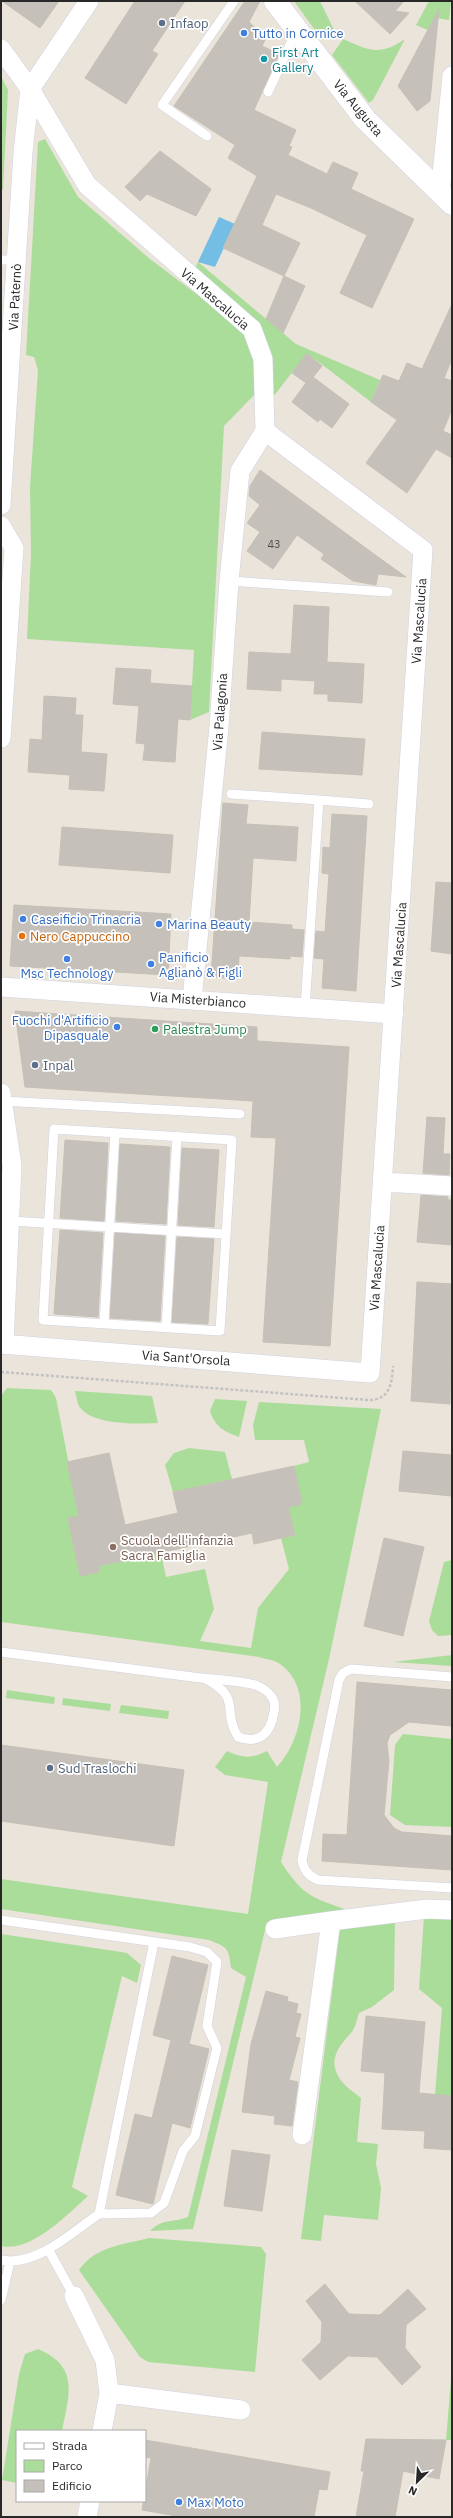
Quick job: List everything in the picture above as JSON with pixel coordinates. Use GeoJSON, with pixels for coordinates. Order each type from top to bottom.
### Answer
{"type":"FeatureCollection","features":[{"type":"Feature","properties":{"kind":"main road","name":"Via Augusta"},"geometry":{"type":"LineString","coordinates":[[275,1],[296,32],[365,119],[446,199]]}},
{"type":"Feature","properties":{"kind":"street"},"geometry":{"type":"LineString","coordinates":[[30,89],[89,1]]}},
{"type":"Feature","properties":{"kind":"street","name":"Via Mascalucia"},"geometry":{"type":"LineString","coordinates":[[1,49],[30,89],[87,185],[252,329],[263,359],[265,431],[423,550],[370,1373]]}},
{"type":"Feature","properties":{"kind":"street"},"geometry":{"type":"LineString","coordinates":[[446,199],[452,76]]}},
{"type":"Feature","properties":{"kind":"street","name":"Via Paternò"},"geometry":{"type":"LineString","coordinates":[[1,504],[9,260],[30,89]]}},
{"type":"Feature","properties":{"kind":"street","name":"Via Palagonia"},"geometry":{"type":"LineString","coordinates":[[192,1000],[219,727],[229,581],[240,471],[265,431]]}},
{"type":"Feature","properties":{"kind":"street"},"geometry":{"type":"LineString","coordinates":[[1,526],[14,548],[1,738]]}},
{"type":"Feature","properties":{"kind":"street","name":"Via Misterbianco"},"geometry":{"type":"LineString","coordinates":[[1,986],[394,1014]]}},
{"type":"Feature","properties":{"kind":"street"},"geometry":{"type":"LineString","coordinates":[[2,1097],[12,1165],[2,1344]]}},
{"type":"Feature","properties":{"kind":"street"},"geometry":{"type":"LineString","coordinates":[[383,1182],[452,1186]]}},
{"type":"Feature","properties":{"kind":"street","name":"Via Sant'Orsola"},"geometry":{"type":"LineString","coordinates":[[2,1344],[370,1373]]}},
{"type":"Feature","properties":{"kind":"street"},"geometry":{"type":"LineString","coordinates":[[275,1929],[428,1909],[452,1910]]}},
{"type":"Feature","properties":{"kind":"street"},"geometry":{"type":"LineString","coordinates":[[302,2135],[331,1921]]}},
{"type":"Feature","properties":{"kind":"street"},"geometry":{"type":"LineString","coordinates":[[74,2296],[105,2360],[109,2393],[102,2430]]}},
{"type":"Feature","properties":{"kind":"street"},"geometry":{"type":"LineString","coordinates":[[109,2393],[241,2410]]}},
{"type":"Feature","properties":{"kind":"street"},"geometry":{"type":"LineString","coordinates":[[87,2517],[90,2502]]}},
{"type":"Feature","properties":{"kind":"lane"},"geometry":{"type":"LineString","coordinates":[[207,136],[162,105],[234,1]]}},
{"type":"Feature","properties":{"kind":"lane"},"geometry":{"type":"LineString","coordinates":[[268,92],[296,32]]}},
{"type":"Feature","properties":{"kind":"lane"},"geometry":{"type":"LineString","coordinates":[[229,581],[388,592]]}},
{"type":"Feature","properties":{"kind":"lane"},"geometry":{"type":"LineString","coordinates":[[231,794],[369,804]]}},
{"type":"Feature","properties":{"kind":"lane"},"geometry":{"type":"LineString","coordinates":[[305,1007],[319,800]]}},
{"type":"Feature","properties":{"kind":"lane"},"geometry":{"type":"LineString","coordinates":[[2,1097],[240,1114]]}},
{"type":"Feature","properties":{"kind":"lane"},"geometry":{"type":"LineString","coordinates":[[54,1129],[177,1136],[232,1140],[220,1331],[43,1320],[54,1129]]}},
{"type":"Feature","properties":{"kind":"lane"},"geometry":{"type":"LineString","coordinates":[[104,1324],[116,1133]]}},
{"type":"Feature","properties":{"kind":"lane"},"geometry":{"type":"LineString","coordinates":[[166,1328],[177,1136]]}},
{"type":"Feature","properties":{"kind":"lane"},"geometry":{"type":"LineString","coordinates":[[10,1221],[226,1234]]}},
{"type":"Feature","properties":{"kind":"lane"},"geometry":{"type":"LineString","coordinates":[[1,1652],[206,1679],[257,1686],[270,1694],[276,1706],[269,1732],[260,1739],[247,1740],[238,1737],[232,1727],[229,1697],[221,1687],[206,1679]]}},
{"type":"Feature","properties":{"kind":"lane"},"geometry":{"type":"LineString","coordinates":[[452,1677],[351,1669],[343,1673],[339,1680],[302,1860],[304,1869],[310,1876],[318,1880],[452,1888]]}},
{"type":"Feature","properties":{"kind":"lane"},"geometry":{"type":"LineString","coordinates":[[1,1920],[190,1947],[207,1952],[217,1962],[207,2026],[217,2048],[195,2136],[183,2151],[164,2204],[150,2213],[99,2214],[48,2249],[30,2258],[6,2261],[1,2300]]}},
{"type":"Feature","properties":{"kind":"lane"},"geometry":{"type":"LineString","coordinates":[[99,2214],[154,1942]]}},
{"type":"Feature","properties":{"kind":"lane"},"geometry":{"type":"LineString","coordinates":[[48,2249],[74,2296]]}},
{"type":"Feature","properties":{"kind":"green space"},"geometry":{"type":"Polygon","coordinates":[[[294,1],[320,1],[335,32],[331,37],[322,40],[294,1]]]}},
{"type":"Feature","properties":{"kind":"green space"},"geometry":{"type":"Polygon","coordinates":[[[429,1],[451,1],[449,20],[435,18],[432,32],[416,25],[429,1]]]}},
{"type":"Feature","properties":{"kind":"green space"},"geometry":{"type":"Polygon","coordinates":[[[343,39],[368,49],[382,50],[389,48],[405,39],[373,100],[369,103],[332,55],[343,39]]]}},
{"type":"Feature","properties":{"kind":"green space"},"geometry":{"type":"Polygon","coordinates":[[[1,76],[8,90],[3,190],[1,189],[1,76]]]}},
{"type":"Feature","properties":{"kind":"green space"},"geometry":{"type":"Polygon","coordinates":[[[45,139],[78,197],[150,259],[240,327],[253,345],[256,393],[224,426],[209,712],[190,720],[194,650],[27,639],[31,553],[30,487],[38,370],[34,357],[26,355],[38,142],[45,139]]]}},
{"type":"Feature","properties":{"kind":"green space"},"geometry":{"type":"Polygon","coordinates":[[[198,262],[296,344],[380,380],[371,402],[307,353],[273,397],[269,366],[194,270],[198,262]]]}},
{"type":"Feature","properties":{"kind":"green space"},"geometry":{"type":"Polygon","coordinates":[[[7,1388],[51,1390],[56,1398],[79,1516],[68,1519],[80,1576],[99,1572],[98,1566],[161,1553],[166,1577],[205,1569],[214,1609],[200,1641],[251,1648],[258,1608],[289,1569],[281,1538],[295,1535],[288,1507],[302,1504],[294,1466],[309,1462],[304,1440],[255,1440],[253,1425],[259,1402],[381,1409],[329,1659],[281,1862],[297,1883],[311,1895],[352,1912],[267,1922],[193,2229],[150,2231],[164,2222],[188,2217],[246,1977],[231,1968],[226,1949],[209,1940],[1,1909],[1,1879],[248,1914],[268,1782],[225,1775],[215,1767],[227,1751],[247,1757],[262,1754],[267,1751],[277,1767],[292,1743],[297,1729],[300,1715],[300,1700],[297,1687],[291,1674],[280,1664],[259,1657],[1,1622],[1,1396],[7,1388]]]}},
{"type":"Feature","properties":{"kind":"green space"},"geometry":{"type":"Polygon","coordinates":[[[75,1391],[152,1396],[158,1423],[139,1424],[115,1422],[92,1416],[84,1411],[78,1404],[75,1391]]]}},
{"type":"Feature","properties":{"kind":"green space"},"geometry":{"type":"Polygon","coordinates":[[[215,1399],[247,1401],[239,1437],[225,1431],[212,1417],[210,1411],[215,1399]]]}},
{"type":"Feature","properties":{"kind":"green space"},"geometry":{"type":"Polygon","coordinates":[[[189,1448],[225,1452],[232,1479],[173,1492],[165,1465],[174,1453],[189,1448]]]}},
{"type":"Feature","properties":{"kind":"green space"},"geometry":{"type":"Polygon","coordinates":[[[452,1560],[452,1635],[438,1636],[432,1630],[429,1621],[444,1562],[452,1560]]]}},
{"type":"Feature","properties":{"kind":"green space"},"geometry":{"type":"Polygon","coordinates":[[[452,1655],[452,1666],[393,1662],[452,1655]]]}},
{"type":"Feature","properties":{"kind":"green space"},"geometry":{"type":"Polygon","coordinates":[[[7,1690],[55,1697],[54,1704],[6,1698],[7,1690]]]}},
{"type":"Feature","properties":{"kind":"green space"},"geometry":{"type":"Polygon","coordinates":[[[63,1698],[111,1704],[110,1711],[62,1705],[63,1698]]]}},
{"type":"Feature","properties":{"kind":"green space"},"geometry":{"type":"Polygon","coordinates":[[[121,1705],[169,1711],[168,1719],[119,1713],[121,1705]]]}},
{"type":"Feature","properties":{"kind":"green space"},"geometry":{"type":"Polygon","coordinates":[[[403,1734],[452,1739],[452,1827],[405,1825],[390,1815],[395,1745],[403,1734]]]}},
{"type":"Feature","properties":{"kind":"green space"},"geometry":{"type":"Polygon","coordinates":[[[424,1916],[452,1918],[452,2096],[435,2095],[442,2008],[419,1989],[424,1916]]]}},
{"type":"Feature","properties":{"kind":"green space"},"geometry":{"type":"Polygon","coordinates":[[[395,1920],[394,1990],[372,2007],[359,2013],[354,2029],[342,2043],[336,2054],[335,2060],[336,2072],[342,2082],[361,2098],[357,2142],[378,2144],[376,2164],[381,2188],[378,2220],[324,2215],[321,2241],[301,2239],[340,1928],[395,1920]]]}},
{"type":"Feature","properties":{"kind":"green space"},"geometry":{"type":"Polygon","coordinates":[[[1,1934],[127,1953],[141,1965],[137,1983],[122,1976],[72,2187],[88,2196],[60,2222],[36,2238],[24,2244],[13,2247],[1,2246],[1,1934]]]}},
{"type":"Feature","properties":{"kind":"green space"},"geometry":{"type":"Polygon","coordinates":[[[149,2238],[261,2247],[266,2254],[255,2372],[148,2362],[140,2357],[79,2270],[93,2256],[102,2251],[119,2245],[149,2238]]]}},
{"type":"Feature","properties":{"kind":"green space"},"geometry":{"type":"Polygon","coordinates":[[[38,2349],[51,2356],[60,2364],[66,2373],[69,2394],[62,2430],[16,2430],[16,2483],[2,2480],[19,2374],[25,2354],[38,2349]]]}},
{"type":"Feature","properties":{"kind":"green space"},"geometry":{"type":"Polygon","coordinates":[[[452,2367],[452,2440],[446,2440],[452,2367]]]}},
{"type":"Feature","properties":{"kind":"water"},"geometry":{"type":"Polygon","coordinates":[[[219,217],[235,224],[215,267],[198,262],[219,217]]]}},
{"type":"Feature","properties":{"kind":"building"},"geometry":{"type":"Polygon","coordinates":[[[2,1],[59,1],[40,28],[2,1]]]}},
{"type":"Feature","properties":{"kind":"building"},"geometry":{"type":"Polygon","coordinates":[[[135,1],[185,1],[152,51],[158,54],[126,104],[85,78],[135,1]]]}},
{"type":"Feature","properties":{"kind":"building"},"geometry":{"type":"Polygon","coordinates":[[[245,1],[260,1],[249,22],[266,38],[262,46],[279,54],[254,110],[296,130],[289,146],[292,147],[288,155],[327,174],[333,162],[358,173],[351,189],[414,219],[372,308],[340,293],[367,235],[311,208],[276,194],[262,225],[300,243],[284,276],[223,248],[257,176],[228,158],[235,145],[174,106],[245,1]]]}},
{"type":"Feature","properties":{"kind":"building"},"geometry":{"type":"Polygon","coordinates":[[[355,1],[404,1],[395,11],[409,13],[390,34],[355,1]]]}},
{"type":"Feature","properties":{"kind":"building"},"geometry":{"type":"Polygon","coordinates":[[[439,9],[430,101],[417,111],[398,86],[439,9]]]}},
{"type":"Feature","properties":{"kind":"building"},"geometry":{"type":"Polygon","coordinates":[[[160,151],[211,189],[196,216],[147,194],[140,201],[125,187],[160,151]]]}},
{"type":"Feature","properties":{"kind":"building"},"geometry":{"type":"Polygon","coordinates":[[[284,276],[305,286],[283,333],[266,319],[284,276]]]}},
{"type":"Feature","properties":{"kind":"building"},"geometry":{"type":"Polygon","coordinates":[[[452,304],[452,359],[444,378],[452,381],[452,409],[443,431],[452,435],[452,458],[436,449],[407,493],[366,463],[397,420],[371,402],[383,375],[399,381],[407,363],[422,369],[452,304]]]}},
{"type":"Feature","properties":{"kind":"building"},"geometry":{"type":"Polygon","coordinates":[[[307,353],[322,366],[313,377],[349,404],[332,428],[320,419],[318,422],[292,402],[306,383],[292,373],[307,353]]]}},
{"type":"Feature","properties":{"kind":"building"},"geometry":{"type":"Polygon","coordinates":[[[260,470],[406,577],[378,574],[376,585],[353,581],[321,559],[324,554],[297,535],[273,569],[247,551],[260,532],[247,523],[260,505],[249,496],[250,486],[260,470]]]}},
{"type":"Feature","properties":{"kind":"building"},"geometry":{"type":"Polygon","coordinates":[[[294,605],[329,607],[327,662],[364,664],[362,703],[328,701],[328,694],[314,694],[315,681],[281,679],[281,691],[247,689],[249,652],[291,654],[294,605]]]}},
{"type":"Feature","properties":{"kind":"building"},"geometry":{"type":"Polygon","coordinates":[[[116,668],[151,670],[150,683],[192,686],[190,720],[178,719],[175,762],[143,760],[145,744],[136,743],[139,706],[113,704],[116,668]]]}},
{"type":"Feature","properties":{"kind":"building"},"geometry":{"type":"Polygon","coordinates":[[[44,696],[76,698],[75,715],[83,715],[81,752],[107,754],[104,791],[69,789],[70,775],[28,772],[30,739],[42,740],[44,696]]]}},
{"type":"Feature","properties":{"kind":"building"},"geometry":{"type":"Polygon","coordinates":[[[262,732],[365,739],[362,775],[259,769],[262,732]]]}},
{"type":"Feature","properties":{"kind":"building"},"geometry":{"type":"Polygon","coordinates":[[[223,803],[248,805],[246,824],[298,827],[296,861],[253,858],[249,922],[292,925],[292,929],[304,930],[302,957],[290,956],[290,959],[239,956],[238,979],[211,977],[223,803]]]}},
{"type":"Feature","properties":{"kind":"building"},"geometry":{"type":"Polygon","coordinates":[[[332,814],[367,816],[356,991],[322,988],[324,959],[314,958],[316,931],[325,932],[329,874],[322,873],[323,847],[330,848],[332,814]]]}},
{"type":"Feature","properties":{"kind":"building"},"geometry":{"type":"Polygon","coordinates":[[[62,827],[173,835],[170,873],[59,865],[62,827]]]}},
{"type":"Feature","properties":{"kind":"building"},"geometry":{"type":"Polygon","coordinates":[[[436,882],[452,883],[452,954],[431,951],[436,882]]]}},
{"type":"Feature","properties":{"kind":"building"},"geometry":{"type":"Polygon","coordinates":[[[14,905],[171,914],[168,975],[10,966],[14,905]]]}},
{"type":"Feature","properties":{"kind":"building"},"geometry":{"type":"Polygon","coordinates":[[[15,1011],[257,1027],[257,1041],[349,1047],[330,1346],[263,1342],[276,1138],[251,1137],[253,1101],[25,1087],[15,1011]]]}},
{"type":"Feature","properties":{"kind":"building"},"geometry":{"type":"Polygon","coordinates":[[[427,1117],[445,1118],[443,1154],[450,1154],[449,1175],[423,1173],[427,1117]]]}},
{"type":"Feature","properties":{"kind":"building"},"geometry":{"type":"Polygon","coordinates":[[[65,1140],[108,1143],[104,1221],[60,1218],[65,1140]]]}},
{"type":"Feature","properties":{"kind":"building"},"geometry":{"type":"Polygon","coordinates":[[[120,1144],[170,1147],[166,1224],[116,1221],[120,1144]]]}},
{"type":"Feature","properties":{"kind":"building"},"geometry":{"type":"Polygon","coordinates":[[[182,1148],[219,1150],[214,1227],[178,1225],[182,1148]]]}},
{"type":"Feature","properties":{"kind":"building"},"geometry":{"type":"Polygon","coordinates":[[[421,1195],[448,1197],[448,1200],[452,1200],[452,1245],[417,1242],[421,1195]]]}},
{"type":"Feature","properties":{"kind":"building"},"geometry":{"type":"Polygon","coordinates":[[[60,1230],[103,1233],[98,1317],[54,1314],[60,1230]]]}},
{"type":"Feature","properties":{"kind":"building"},"geometry":{"type":"Polygon","coordinates":[[[115,1233],[165,1236],[160,1321],[110,1318],[115,1233]]]}},
{"type":"Feature","properties":{"kind":"building"},"geometry":{"type":"Polygon","coordinates":[[[177,1237],[214,1239],[208,1324],[172,1322],[177,1237]]]}},
{"type":"Feature","properties":{"kind":"building"},"geometry":{"type":"Polygon","coordinates":[[[417,1282],[452,1284],[450,1404],[411,1401],[417,1282]]]}},
{"type":"Feature","properties":{"kind":"building"},"geometry":{"type":"Polygon","coordinates":[[[403,1451],[452,1455],[452,1496],[399,1491],[403,1451]]]}},
{"type":"Feature","properties":{"kind":"building"},"geometry":{"type":"Polygon","coordinates":[[[109,1453],[125,1525],[178,1513],[173,1492],[294,1466],[302,1504],[288,1507],[295,1535],[254,1544],[252,1533],[98,1566],[99,1572],[80,1576],[68,1518],[79,1516],[67,1462],[109,1453]]]}},
{"type":"Feature","properties":{"kind":"building"},"geometry":{"type":"Polygon","coordinates":[[[384,1538],[424,1547],[403,1636],[364,1626],[384,1538]]]}},
{"type":"Feature","properties":{"kind":"building"},"geometry":{"type":"Polygon","coordinates":[[[357,1682],[452,1690],[452,1726],[409,1722],[390,1735],[387,1743],[389,1761],[384,1815],[394,1828],[402,1832],[452,1836],[452,1870],[322,1861],[323,1834],[347,1835],[357,1682]]]}},
{"type":"Feature","properties":{"kind":"building"},"geometry":{"type":"Polygon","coordinates":[[[1,1745],[184,1770],[174,1846],[1,1821],[1,1745]]]}},
{"type":"Feature","properties":{"kind":"building"},"geometry":{"type":"Polygon","coordinates":[[[172,1956],[208,1965],[189,2044],[209,2049],[190,2128],[172,2123],[153,2204],[116,2195],[135,2114],[152,2118],[171,2040],[153,2035],[172,1956]]]}},
{"type":"Feature","properties":{"kind":"building"},"geometry":{"type":"Polygon","coordinates":[[[266,1991],[288,1997],[287,2001],[298,2004],[296,2013],[301,2014],[295,2037],[300,2038],[289,2080],[298,2082],[292,2126],[274,2124],[275,2116],[242,2112],[251,2044],[266,1991]]]}},
{"type":"Feature","properties":{"kind":"building"},"geometry":{"type":"Polygon","coordinates":[[[366,2016],[425,2022],[419,2093],[452,2096],[452,2150],[424,2148],[425,2131],[382,2129],[385,2073],[361,2071],[366,2016]]]}},
{"type":"Feature","properties":{"kind":"building"},"geometry":{"type":"Polygon","coordinates":[[[232,2150],[270,2155],[262,2211],[224,2206],[232,2150]]]}},
{"type":"Feature","properties":{"kind":"building"},"geometry":{"type":"Polygon","coordinates":[[[325,2284],[349,2314],[380,2315],[408,2289],[426,2309],[406,2325],[405,2348],[421,2367],[402,2385],[377,2357],[348,2356],[320,2380],[302,2360],[321,2342],[322,2322],[306,2301],[325,2284]]]}},
{"type":"Feature","properties":{"kind":"building"},"geometry":{"type":"Polygon","coordinates":[[[366,2439],[446,2440],[439,2479],[403,2471],[395,2517],[356,2517],[364,2471],[361,2471],[366,2439]]]}},
{"type":"Feature","properties":{"kind":"building"},"geometry":{"type":"Polygon","coordinates":[[[146,2440],[330,2472],[327,2490],[319,2489],[314,2517],[182,2517],[142,2510],[143,2502],[146,2502],[146,2487],[151,2458],[146,2457],[146,2440]]]}},
{"type":"Feature","properties":{"kind":"place","name":"Infaop"},"geometry":{"type":"Point","coordinates":[162,23]}},
{"type":"Feature","properties":{"kind":"place","name":"Tutto in Cornice"},"geometry":{"type":"Point","coordinates":[244,33]}},
{"type":"Feature","properties":{"kind":"place","name":"First Art Gallery"},"geometry":{"type":"Point","coordinates":[264,59]}},
{"type":"Feature","properties":{"kind":"place","name":"Caseificio Trinacria"},"geometry":{"type":"Point","coordinates":[23,919]}},
{"type":"Feature","properties":{"kind":"place","name":"Marina Beauty"},"geometry":{"type":"Point","coordinates":[159,924]}},
{"type":"Feature","properties":{"kind":"place","name":"Nero Cappuccino"},"geometry":{"type":"Point","coordinates":[22,936]}},
{"type":"Feature","properties":{"kind":"place","name":"Msc Technology"},"geometry":{"type":"Point","coordinates":[67,959]}},
{"type":"Feature","properties":{"kind":"place","name":"Panificio Aglianò & Figli"},"geometry":{"type":"Point","coordinates":[151,964]}},
{"type":"Feature","properties":{"kind":"place","name":"Fuochi d'Artificio Dipasquale"},"geometry":{"type":"Point","coordinates":[117,1027]}},
{"type":"Feature","properties":{"kind":"place","name":"Palestra Jump"},"geometry":{"type":"Point","coordinates":[155,1029]}},
{"type":"Feature","properties":{"kind":"place","name":"Inpal"},"geometry":{"type":"Point","coordinates":[35,1065]}},
{"type":"Feature","properties":{"kind":"place","name":"Scuola dell'infanzia Sacra Famiglia"},"geometry":{"type":"Point","coordinates":[113,1547]}},
{"type":"Feature","properties":{"kind":"place","name":"Sud Traslochi"},"geometry":{"type":"Point","coordinates":[50,1768]}},
{"type":"Feature","properties":{"kind":"place","name":"Max Moto"},"geometry":{"type":"Point","coordinates":[179,2502]}}]}
